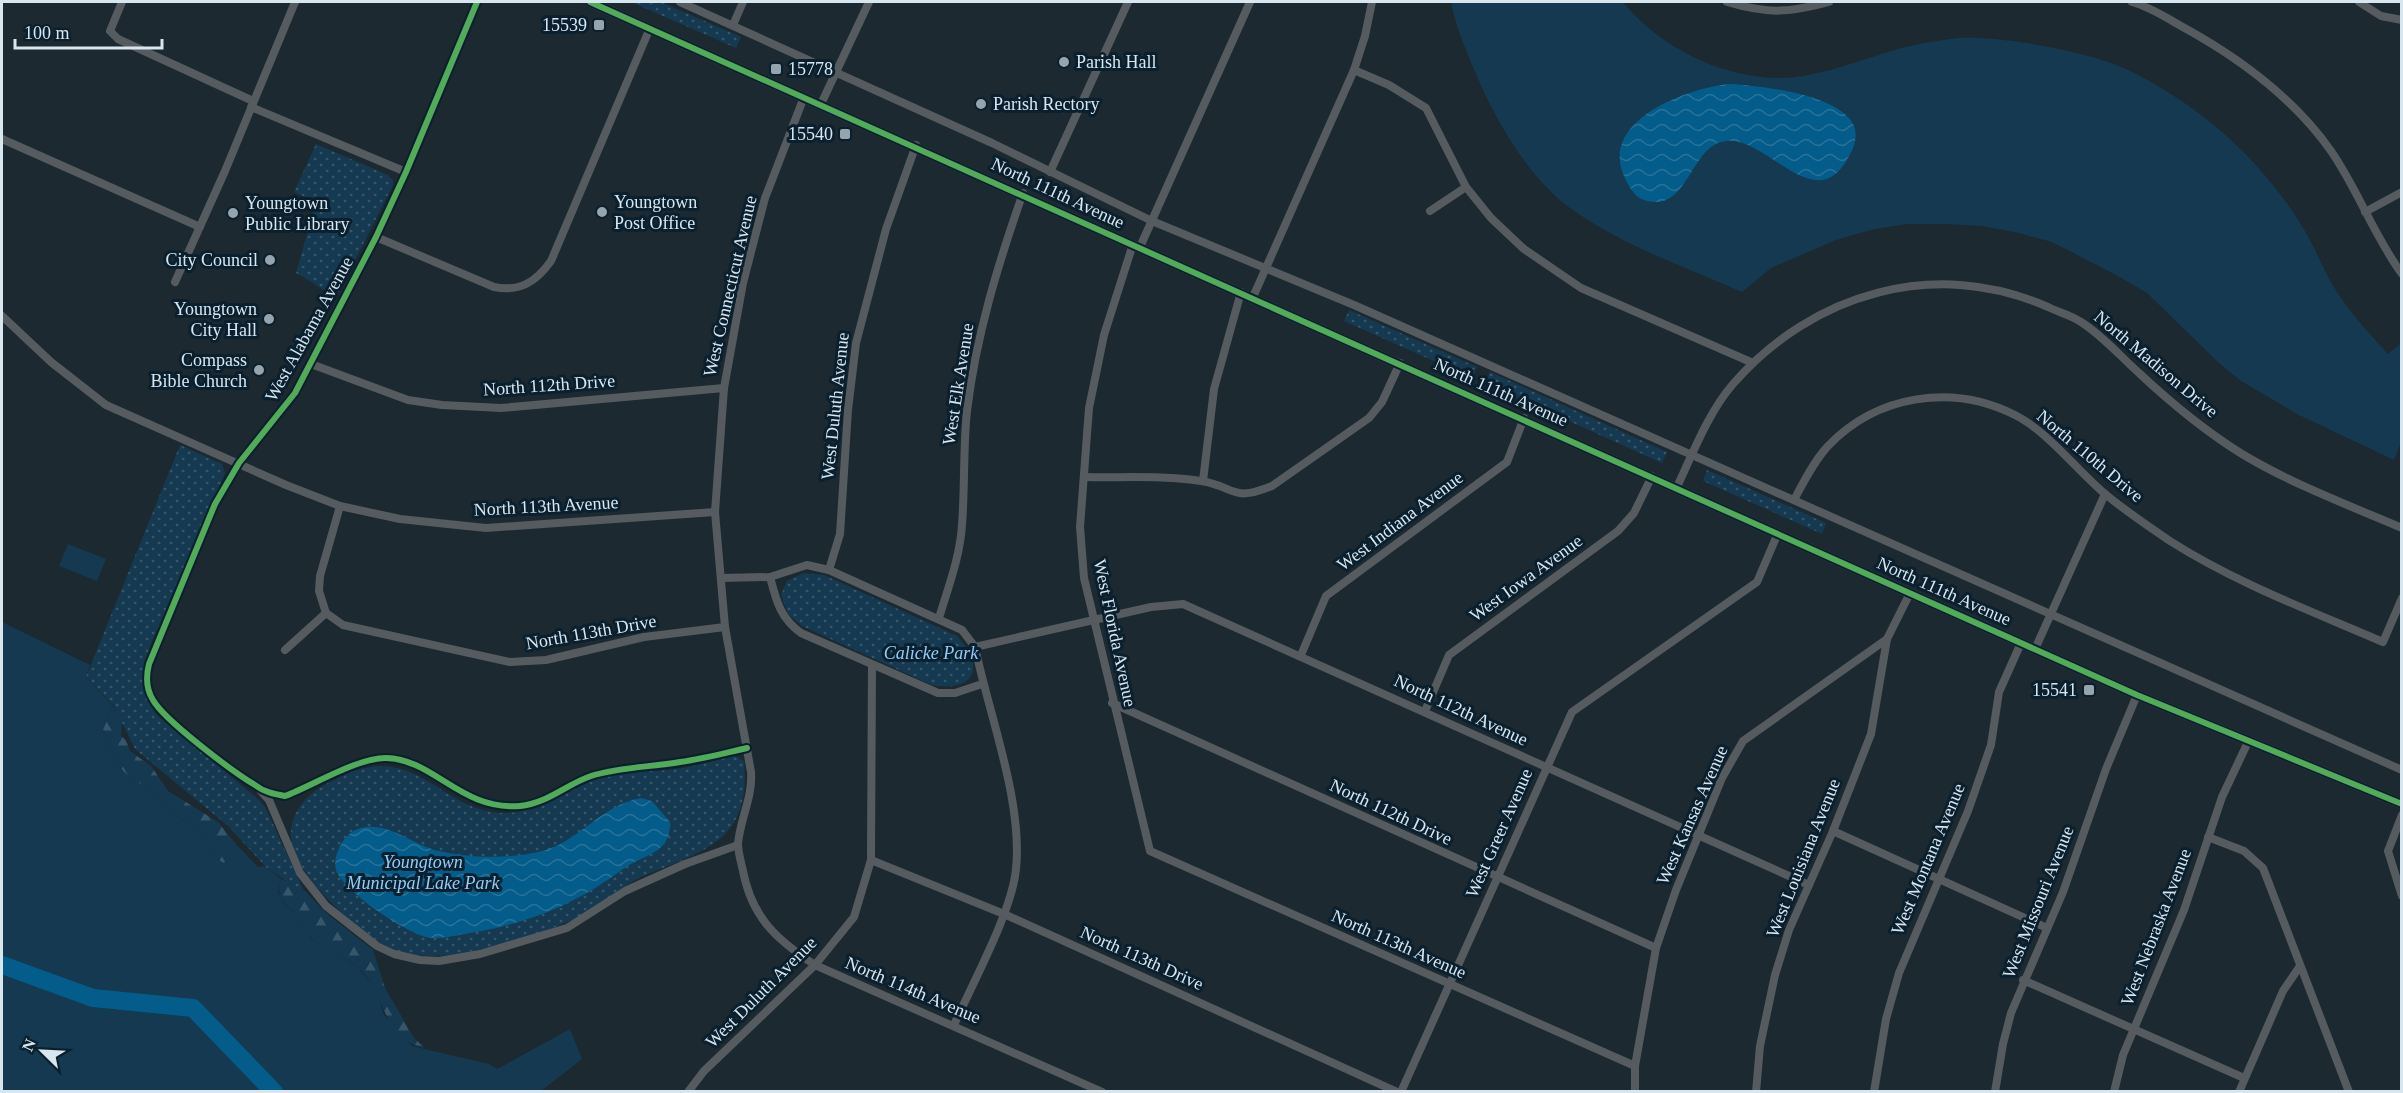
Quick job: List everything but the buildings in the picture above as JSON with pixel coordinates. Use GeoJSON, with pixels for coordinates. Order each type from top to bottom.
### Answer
{"type":"FeatureCollection","features":[{"type":"Feature","properties":{"kind":"street"},"geometry":{"type":"LineString","coordinates":[[122,2],[110,32],[118,39],[252,104],[406,172]]}},
{"type":"Feature","properties":{"kind":"street"},"geometry":{"type":"LineString","coordinates":[[175,282],[295,2]]}},
{"type":"Feature","properties":{"kind":"street","name":"West Alabama Avenue"},"geometry":{"type":"LineString","coordinates":[[255,786],[173,722],[150,695],[147,676],[149,664],[215,504],[239,463],[283,411],[311,364],[376,237],[406,172],[477,2]]}},
{"type":"Feature","properties":{"kind":"street","name":"North 111th Avenue"},"geometry":{"type":"LineString","coordinates":[[590,2],[916,145],[2137,695],[2402,804]]}},
{"type":"Feature","properties":{"kind":"street","name":"North 111th Avenue"},"geometry":{"type":"LineString","coordinates":[[680,2],[837,72],[1152,221],[1266,268],[1692,454],[2402,770]]}},
{"type":"Feature","properties":{"kind":"street"},"geometry":{"type":"LineString","coordinates":[[733,26],[743,2]]}},
{"type":"Feature","properties":{"kind":"street"},"geometry":{"type":"LineString","coordinates":[[821,105],[869,2]]}},
{"type":"Feature","properties":{"kind":"street"},"geometry":{"type":"LineString","coordinates":[[1050,172],[1128,2]]}},
{"type":"Feature","properties":{"kind":"street","name":"West Florida Avenue"},"geometry":{"type":"LineString","coordinates":[[1150,852],[1083,578],[1080,527],[1089,408],[1104,335],[1137,246],[1152,221],[1250,2]]}},
{"type":"Feature","properties":{"kind":"street"},"geometry":{"type":"LineString","coordinates":[[1252,297],[1354,70],[1365,36],[1372,2]]}},
{"type":"Feature","properties":{"kind":"street"},"geometry":{"type":"LineString","coordinates":[[1727,2],[1792,11],[1829,2]]}},
{"type":"Feature","properties":{"kind":"street"},"geometry":{"type":"LineString","coordinates":[[2132,2],[2145,5],[2251,68],[2291,107],[2331,151],[2386,252],[2402,274]]}},
{"type":"Feature","properties":{"kind":"street"},"geometry":{"type":"LineString","coordinates":[[2359,2],[2381,15],[2402,20]]}},
{"type":"Feature","properties":{"kind":"street"},"geometry":{"type":"LineString","coordinates":[[376,237],[494,287],[508,290],[528,285],[541,275],[551,261],[650,28]]}},
{"type":"Feature","properties":{"kind":"street"},"geometry":{"type":"LineString","coordinates":[[1354,70],[1389,85],[1426,108],[1466,187],[1491,218],[1524,249],[1581,288],[1753,363]]}},
{"type":"Feature","properties":{"kind":"street","name":"West Connecticut Avenue"},"geometry":{"type":"LineString","coordinates":[[738,845],[751,792],[747,748],[725,627],[715,512],[724,388],[743,283],[765,198],[804,97]]}},
{"type":"Feature","properties":{"kind":"street"},"geometry":{"type":"LineString","coordinates":[[2,139],[200,226]]}},
{"type":"Feature","properties":{"kind":"street","name":"West Duluth Avenue"},"geometry":{"type":"LineString","coordinates":[[829,570],[840,534],[848,410],[856,343],[883,239],[916,145]]}},
{"type":"Feature","properties":{"kind":"street"},"geometry":{"type":"LineString","coordinates":[[1430,211],[1466,187]]}},
{"type":"Feature","properties":{"kind":"street"},"geometry":{"type":"LineString","coordinates":[[2365,212],[2402,192]]}},
{"type":"Feature","properties":{"kind":"street","name":"West Elk Avenue"},"geometry":{"type":"LineString","coordinates":[[939,618],[956,564],[962,526],[968,409],[984,321],[999,263],[1023,193]]}},
{"type":"Feature","properties":{"kind":"street","name":"North Madison Drive"},"geometry":{"type":"LineString","coordinates":[[1677,488],[1692,454],[1731,386],[1785,335],[1842,303],[1893,289],[1937,284],[1989,287],[2027,298],[2081,322],[2168,400],[2240,453],[2286,477],[2402,528]]}},
{"type":"Feature","properties":{"kind":"street"},"geometry":{"type":"LineString","coordinates":[[1203,481],[1214,389],[1241,292]]}},
{"type":"Feature","properties":{"kind":"street","name":"North 113th Avenue"},"geometry":{"type":"LineString","coordinates":[[2,316],[51,362],[106,405],[340,506],[400,519],[486,528],[715,512]]}},
{"type":"Feature","properties":{"kind":"street"},"geometry":{"type":"LineString","coordinates":[[1084,477],[1203,481],[1233,494],[1255,494],[1272,486],[1369,418],[1382,402],[1400,363]]}},
{"type":"Feature","properties":{"kind":"street","name":"North 112th Drive"},"geometry":{"type":"LineString","coordinates":[[311,364],[398,397],[442,405],[501,408],[724,388]]}},
{"type":"Feature","properties":{"kind":"street","name":"North 110th Drive"},"geometry":{"type":"LineString","coordinates":[[1794,500],[1827,447],[1865,416],[1892,404],[1919,397],[1942,396],[1983,403],[2016,415],[2105,494],[2170,541],[2262,590],[2383,642],[2402,598]]}},
{"type":"Feature","properties":{"kind":"street","name":"West Indiana Avenue"},"geometry":{"type":"LineString","coordinates":[[1301,655],[1326,596],[1508,462],[1524,418]]}},
{"type":"Feature","properties":{"kind":"street","name":"West Iowa Avenue"},"geometry":{"type":"LineString","coordinates":[[1425,711],[1449,655],[1618,531],[1634,513],[1652,476]]}},
{"type":"Feature","properties":{"kind":"street"},"geometry":{"type":"LineString","coordinates":[[2035,649],[2105,494]]}},
{"type":"Feature","properties":{"kind":"street"},"geometry":{"type":"LineString","coordinates":[[285,650],[326,613],[320,591],[320,576],[340,506]]}},
{"type":"Feature","properties":{"kind":"street","name":"West Greer Avenue"},"geometry":{"type":"LineString","coordinates":[[1399,1092],[1572,712],[1757,582],[1778,533]]}},
{"type":"Feature","properties":{"kind":"street"},"geometry":{"type":"LineString","coordinates":[[721,578],[770,577],[807,565],[829,570],[962,630],[975,647],[982,684],[1017,822],[1016,871],[1004,914],[954,1025]]}},
{"type":"Feature","properties":{"kind":"street"},"geometry":{"type":"LineString","coordinates":[[770,577],[779,609],[790,625],[801,633],[938,693],[955,693],[982,684]]}},
{"type":"Feature","properties":{"kind":"street","name":"West Kansas Avenue"},"geometry":{"type":"LineString","coordinates":[[1635,1092],[1635,1066],[1656,948],[1698,834],[1722,778],[1743,741],[1887,639],[1910,593]]}},
{"type":"Feature","properties":{"kind":"street","name":"North 112th Avenue"},"geometry":{"type":"LineString","coordinates":[[975,647],[1157,605],[1183,604],[1809,885]]}},
{"type":"Feature","properties":{"kind":"street","name":"North 113th Drive"},"geometry":{"type":"LineString","coordinates":[[326,613],[343,625],[510,662],[546,660],[644,637],[725,627]]}},
{"type":"Feature","properties":{"kind":"street","name":"West Louisiana Avenue"},"geometry":{"type":"LineString","coordinates":[[1756,1092],[1760,1046],[1775,975],[1789,930],[1833,831],[1871,734],[1887,639]]}},
{"type":"Feature","properties":{"kind":"street","name":"West Montana Avenue"},"geometry":{"type":"LineString","coordinates":[[1874,1092],[1879,1053],[1899,973],[1968,811],[1991,745],[1999,692],[2021,643]]}},
{"type":"Feature","properties":{"kind":"street","name":"West Duluth Avenue"},"geometry":{"type":"LineString","coordinates":[[688,1092],[704,1071],[815,965],[854,917],[871,860],[872,665]]}},
{"type":"Feature","properties":{"kind":"street","name":"West Missouri Avenue"},"geometry":{"type":"LineString","coordinates":[[1995,1092],[2002,1044],[2023,980],[2064,892],[2106,769],[2137,695]]}},
{"type":"Feature","properties":{"kind":"street","name":"North 112th Drive"},"geometry":{"type":"LineString","coordinates":[[1112,703],[1497,879],[1656,948]]}},
{"type":"Feature","properties":{"kind":"street","name":"West Nebraska Avenue"},"geometry":{"type":"LineString","coordinates":[[2114,1092],[2123,1055],[2184,910],[2230,779],[2248,742]]}},
{"type":"Feature","properties":{"kind":"street"},"geometry":{"type":"LineString","coordinates":[[255,786],[272,794],[285,796],[365,761],[397,759],[410,763],[463,795],[489,806],[521,806],[542,800],[588,777],[610,771],[681,762],[747,748]]}},
{"type":"Feature","properties":{"kind":"street"},"geometry":{"type":"LineString","coordinates":[[255,786],[269,800],[300,873],[327,906],[377,946],[394,954],[420,960],[439,961],[480,954],[567,928],[625,891],[684,864],[738,845]]}},
{"type":"Feature","properties":{"kind":"street"},"geometry":{"type":"LineString","coordinates":[[2402,815],[2388,851],[2402,896]]}},
{"type":"Feature","properties":{"kind":"street"},"geometry":{"type":"LineString","coordinates":[[1833,831],[2047,928]]}},
{"type":"Feature","properties":{"kind":"street"},"geometry":{"type":"LineString","coordinates":[[2208,837],[2244,851],[2263,867],[2349,1092]]}},
{"type":"Feature","properties":{"kind":"street","name":"North 114th Avenue"},"geometry":{"type":"LineString","coordinates":[[738,845],[747,890],[766,927],[786,946],[815,965],[1102,1092]]}},
{"type":"Feature","properties":{"kind":"street","name":"North 113th Avenue"},"geometry":{"type":"LineString","coordinates":[[1150,852],[1635,1066]]}},
{"type":"Feature","properties":{"kind":"street","name":"North 113th Drive"},"geometry":{"type":"LineString","coordinates":[[871,860],[1004,914],[1399,1092]]}},
{"type":"Feature","properties":{"kind":"street"},"geometry":{"type":"LineString","coordinates":[[2240,1092],[2244,1078],[2283,991],[2300,966]]}},
{"type":"Feature","properties":{"kind":"street"},"geometry":{"type":"LineString","coordinates":[[2023,980],[2244,1078]]}},
{"type":"Feature","properties":{"kind":"green space"},"geometry":{"type":"Polygon","coordinates":[[[631,2],[661,2],[741,37],[736,48],[631,2]]]}},
{"type":"Feature","properties":{"kind":"green space"},"geometry":{"type":"Polygon","coordinates":[[[1451,2],[1623,2],[1655,33],[1694,57],[1737,73],[1760,77],[1782,78],[1811,75],[1909,46],[1968,38],[2015,41],[2066,51],[2128,70],[2179,99],[2225,134],[2246,155],[2284,199],[2310,239],[2335,289],[2353,315],[2388,354],[2401,343],[2401,442],[2394,460],[2299,415],[2241,381],[2219,363],[2147,293],[2052,242],[1981,226],[1908,224],[1874,229],[1836,240],[1771,268],[1742,292],[1632,244],[1570,208],[1542,183],[1529,167],[1488,100],[1463,43],[1451,2]]]}},
{"type":"Feature","properties":{"kind":"green space"},"geometry":{"type":"Polygon","coordinates":[[[316,144],[388,175],[393,180],[393,185],[336,298],[296,273],[316,202],[294,192],[316,144]]]}},
{"type":"Feature","properties":{"kind":"green space"},"geometry":{"type":"Polygon","coordinates":[[[1349,310],[1477,367],[1472,378],[1344,321],[1349,310]]]}},
{"type":"Feature","properties":{"kind":"green space"},"geometry":{"type":"Polygon","coordinates":[[[1490,372],[1667,452],[1662,463],[1485,383],[1490,372]]]}},
{"type":"Feature","properties":{"kind":"green space"},"geometry":{"type":"Polygon","coordinates":[[[180,445],[222,464],[225,473],[153,639],[144,670],[144,688],[158,716],[265,807],[303,889],[297,889],[265,866],[228,826],[135,749],[114,706],[86,677],[180,445]]]}},
{"type":"Feature","properties":{"kind":"green space"},"geometry":{"type":"Polygon","coordinates":[[[1707,470],[1826,523],[1822,534],[1703,481],[1707,470]]]}},
{"type":"Feature","properties":{"kind":"green space"},"geometry":{"type":"Polygon","coordinates":[[[68,544],[106,559],[97,581],[59,566],[68,544]]]}},
{"type":"Feature","properties":{"kind":"green space","name":"Calicke Park"},"geometry":{"type":"Polygon","coordinates":[[[804,573],[824,575],[957,636],[971,657],[972,675],[958,685],[932,685],[802,626],[788,614],[781,595],[787,581],[804,573]]]}},
{"type":"Feature","properties":{"kind":"green space"},"geometry":{"type":"Polygon","coordinates":[[[2,622],[90,665],[86,677],[113,706],[103,730],[114,759],[124,772],[164,801],[176,816],[195,827],[220,861],[224,862],[236,844],[258,867],[265,866],[281,879],[278,892],[283,903],[300,917],[311,939],[357,966],[376,990],[384,1015],[412,1046],[489,1064],[497,1069],[570,1029],[582,1059],[541,1091],[2,1091],[2,968],[83,1004],[116,1010],[107,997],[2,956],[2,622]]]}},
{"type":"Feature","properties":{"kind":"green space"},"geometry":{"type":"Polygon","coordinates":[[[113,706],[122,721],[121,736],[126,740],[130,751],[151,766],[168,791],[218,822],[236,844],[224,863],[220,861],[195,827],[176,816],[164,801],[124,772],[114,759],[103,730],[113,706]]]}},
{"type":"Feature","properties":{"kind":"green space","name":"Youngtown Municipal Lake Park"},"geometry":{"type":"Polygon","coordinates":[[[735,756],[744,761],[744,788],[740,810],[731,827],[719,840],[686,859],[635,880],[579,917],[564,924],[528,937],[469,952],[436,956],[414,955],[397,951],[378,941],[328,900],[313,883],[293,848],[291,832],[293,820],[304,801],[333,780],[354,771],[376,766],[396,768],[414,774],[463,802],[482,810],[502,813],[529,809],[605,777],[676,769],[735,756]]]}},
{"type":"Feature","properties":{"kind":"green space"},"geometry":{"type":"Polygon","coordinates":[[[281,879],[303,889],[326,913],[373,950],[385,988],[414,1038],[425,1048],[411,1043],[400,1035],[385,1013],[374,988],[357,966],[311,938],[301,919],[282,901],[279,893],[281,879]]]}},
{"type":"Feature","properties":{"kind":"water"},"geometry":{"type":"Polygon","coordinates":[[[1731,84],[1798,94],[1832,105],[1845,114],[1855,128],[1855,139],[1852,151],[1837,173],[1823,180],[1807,178],[1791,171],[1758,150],[1742,143],[1726,141],[1714,145],[1704,154],[1680,189],[1671,198],[1659,202],[1644,200],[1637,196],[1629,187],[1624,176],[1620,156],[1624,138],[1636,123],[1652,110],[1672,100],[1693,92],[1731,84]]]}},
{"type":"Feature","properties":{"kind":"water"},"geometry":{"type":"Polygon","coordinates":[[[641,798],[652,801],[670,822],[669,833],[661,847],[587,893],[551,911],[492,929],[440,938],[420,935],[392,920],[363,900],[341,879],[336,870],[338,851],[344,839],[358,829],[378,827],[439,851],[488,857],[514,856],[552,848],[613,808],[641,798]]]}},
{"type":"Feature","properties":{"kind":"waterway"},"geometry":{"type":"LineString","coordinates":[[2,965],[93,998],[193,1008],[274,1092]]}},
{"type":"Feature","properties":{"kind":"cycle path"},"geometry":{"type":"LineString","coordinates":[[477,2],[406,172],[376,237],[295,393],[239,463],[215,504],[149,664],[147,678],[149,691],[153,700],[170,720],[216,758],[262,789],[285,796],[362,762],[386,758],[419,767],[481,801],[520,806],[539,802],[582,780],[602,773],[689,761],[747,748]]}},
{"type":"Feature","properties":{"kind":"cycle path"},"geometry":{"type":"LineString","coordinates":[[590,2],[2137,695],[2402,804]]}},
{"type":"Feature","properties":{"kind":"place","name":"15539"},"geometry":{"type":"Point","coordinates":[599,25]}},
{"type":"Feature","properties":{"kind":"place","name":"Parish Hall"},"geometry":{"type":"Point","coordinates":[1064,62]}},
{"type":"Feature","properties":{"kind":"place","name":"15778"},"geometry":{"type":"Point","coordinates":[776,69]}},
{"type":"Feature","properties":{"kind":"place","name":"Parish Rectory"},"geometry":{"type":"Point","coordinates":[981,104]}},
{"type":"Feature","properties":{"kind":"place","name":"15540"},"geometry":{"type":"Point","coordinates":[845,134]}},
{"type":"Feature","properties":{"kind":"place","name":"Youngtown Post Office"},"geometry":{"type":"Point","coordinates":[602,212]}},
{"type":"Feature","properties":{"kind":"place","name":"Youngtown Public Library"},"geometry":{"type":"Point","coordinates":[233,213]}},
{"type":"Feature","properties":{"kind":"place","name":"City Council"},"geometry":{"type":"Point","coordinates":[270,260]}},
{"type":"Feature","properties":{"kind":"place","name":"Youngtown City Hall"},"geometry":{"type":"Point","coordinates":[269,319]}},
{"type":"Feature","properties":{"kind":"place","name":"Compass Bible Church"},"geometry":{"type":"Point","coordinates":[259,370]}},
{"type":"Feature","properties":{"kind":"place","name":"15541"},"geometry":{"type":"Point","coordinates":[2089,690]}}]}
